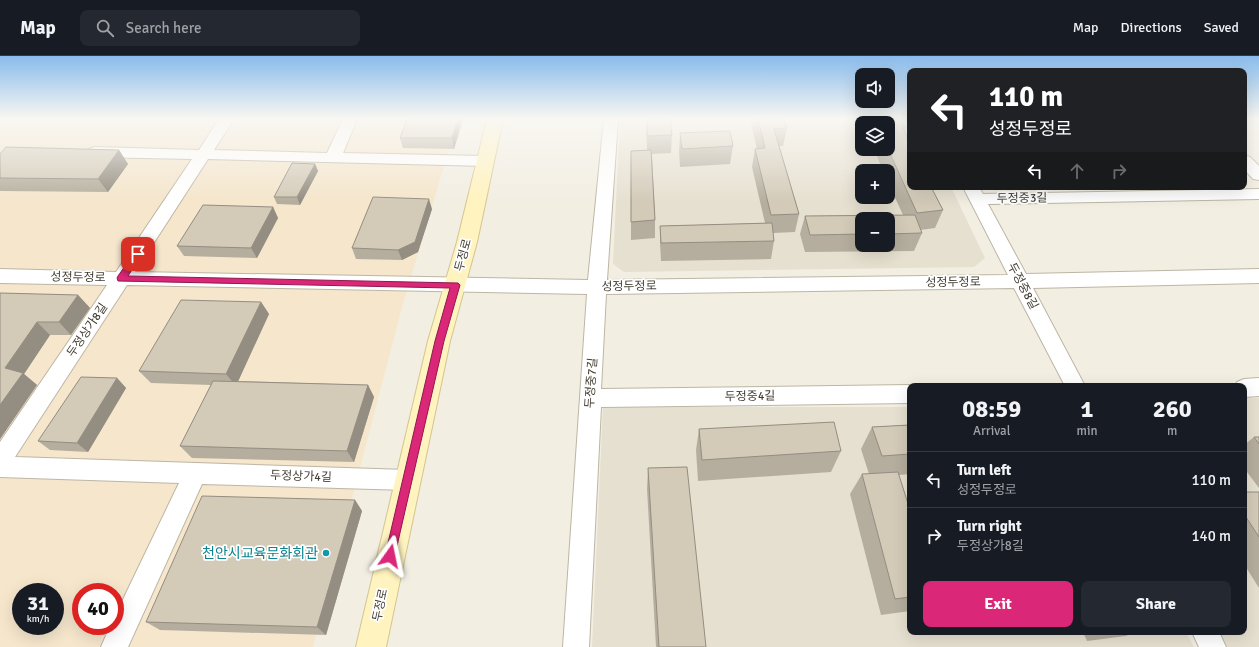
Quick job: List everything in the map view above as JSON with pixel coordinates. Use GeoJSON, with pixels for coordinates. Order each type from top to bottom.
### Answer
{"type":"FeatureCollection","features":[{"type":"Feature","properties":{"kind":"street","name":"두정상가8길"},"geometry":{"type":"LineString","coordinates":[[0,461],[209,147]]}},
{"type":"Feature","properties":{"kind":"street"},"geometry":{"type":"LineString","coordinates":[[333,157],[338,147]]}},
{"type":"Feature","properties":{"kind":"street","name":"두정로"},"geometry":{"type":"LineString","coordinates":[[371,647],[439,341],[456,285],[489,147]]}},
{"type":"Feature","properties":{"kind":"street","name":"두정중7길"},"geometry":{"type":"LineString","coordinates":[[576,647],[597,287],[609,147]]}},
{"type":"Feature","properties":{"kind":"street"},"geometry":{"type":"LineString","coordinates":[[78,152],[486,161]]}},
{"type":"Feature","properties":{"kind":"street"},"geometry":{"type":"LineString","coordinates":[[1247,163],[1259,175]]}},
{"type":"Feature","properties":{"kind":"street","name":"두정중3길"},"geometry":{"type":"LineString","coordinates":[[974,193],[1077,192],[1259,194]]}},
{"type":"Feature","properties":{"kind":"street","name":"두정중8길"},"geometry":{"type":"LineString","coordinates":[[974,193],[1073,383]]}},
{"type":"Feature","properties":{"kind":"street","name":"성정두정로"},"geometry":{"type":"LineString","coordinates":[[0,276],[597,287],[1259,276]]}},
{"type":"Feature","properties":{"kind":"street"},"geometry":{"type":"LineString","coordinates":[[1247,388],[1259,387]]}},
{"type":"Feature","properties":{"kind":"street","name":"두정중4길"},"geometry":{"type":"LineString","coordinates":[[590,398],[907,394]]}},
{"type":"Feature","properties":{"kind":"street","name":"두정상가4길"},"geometry":{"type":"LineString","coordinates":[[0,467],[407,480]]}},
{"type":"Feature","properties":{"kind":"street"},"geometry":{"type":"LineString","coordinates":[[114,647],[195,473]]}},
{"type":"Feature","properties":{"kind":"street"},"geometry":{"type":"LineString","coordinates":[[1207,635],[1213,647]]}},
{"type":"Feature","properties":{"kind":"shaded area"},"geometry":{"type":"Polygon","coordinates":[[[0,147],[450,147],[402,307],[313,647],[0,647],[0,147]]]}},
{"type":"Feature","properties":{"kind":"shaded area"},"geometry":{"type":"Polygon","coordinates":[[[619,147],[855,147],[855,156],[895,156],[895,147],[907,147],[907,190],[952,190],[985,258],[974,267],[624,272],[613,264],[619,147]]]}},
{"type":"Feature","properties":{"kind":"shaded area"},"geometry":{"type":"Polygon","coordinates":[[[1247,398],[1259,398],[1259,647],[1218,647],[1212,635],[1247,635],[1247,398]]]}},
{"type":"Feature","properties":{"kind":"shaded area"},"geometry":{"type":"Polygon","coordinates":[[[603,407],[907,407],[907,635],[1188,635],[1194,647],[592,647],[603,407]]]}},
{"type":"Feature","properties":{"kind":"building"},"geometry":{"type":"Polygon","coordinates":[[[6,147],[119,150],[98,179],[0,178],[0,154],[6,147]]]}},
{"type":"Feature","properties":{"kind":"building"},"geometry":{"type":"Polygon","coordinates":[[[682,147],[723,147],[682,149],[682,147]]]}},
{"type":"Feature","properties":{"kind":"building"},"geometry":{"type":"Polygon","coordinates":[[[765,147],[779,147],[799,214],[771,215],[755,149],[765,148],[765,147]]]}},
{"type":"Feature","properties":{"kind":"building"},"geometry":{"type":"Polygon","coordinates":[[[895,147],[907,147],[907,190],[933,190],[943,210],[917,213],[891,156],[895,156],[895,147]]]}},
{"type":"Feature","properties":{"kind":"building"},"geometry":{"type":"Polygon","coordinates":[[[651,150],[655,220],[631,222],[631,151],[651,150]]]}},
{"type":"Feature","properties":{"kind":"building"},"geometry":{"type":"Polygon","coordinates":[[[292,163],[315,164],[297,197],[274,197],[292,163]]]}},
{"type":"Feature","properties":{"kind":"building"},"geometry":{"type":"Polygon","coordinates":[[[373,197],[429,199],[415,242],[398,250],[352,248],[373,197]]]}},
{"type":"Feature","properties":{"kind":"building"},"geometry":{"type":"Polygon","coordinates":[[[203,205],[273,207],[251,248],[177,246],[203,205]]]}},
{"type":"Feature","properties":{"kind":"building"},"geometry":{"type":"Polygon","coordinates":[[[895,215],[915,215],[922,233],[895,234],[895,215]]]}},
{"type":"Feature","properties":{"kind":"building"},"geometry":{"type":"Polygon","coordinates":[[[805,216],[855,216],[855,234],[810,235],[805,216]]]}},
{"type":"Feature","properties":{"kind":"building"},"geometry":{"type":"Polygon","coordinates":[[[772,223],[774,241],[661,243],[660,226],[772,223]]]}},
{"type":"Feature","properties":{"kind":"building"},"geometry":{"type":"Polygon","coordinates":[[[0,293],[78,295],[59,322],[37,322],[5,368],[23,373],[0,405],[0,293]]]}},
{"type":"Feature","properties":{"kind":"building"},"geometry":{"type":"Polygon","coordinates":[[[181,300],[261,302],[226,374],[139,371],[181,300]]]}},
{"type":"Feature","properties":{"kind":"building"},"geometry":{"type":"Polygon","coordinates":[[[81,377],[117,378],[77,443],[38,441],[81,377]]]}},
{"type":"Feature","properties":{"kind":"building"},"geometry":{"type":"Polygon","coordinates":[[[213,381],[368,385],[347,451],[180,446],[213,381]]]}},
{"type":"Feature","properties":{"kind":"building"},"geometry":{"type":"Polygon","coordinates":[[[834,422],[841,451],[702,460],[699,429],[834,422]]]}},
{"type":"Feature","properties":{"kind":"building"},"geometry":{"type":"Polygon","coordinates":[[[907,425],[907,454],[882,456],[872,427],[907,425]]]}},
{"type":"Feature","properties":{"kind":"building"},"geometry":{"type":"Polygon","coordinates":[[[1254,437],[1259,437],[1259,444],[1254,437]]]}},
{"type":"Feature","properties":{"kind":"building"},"geometry":{"type":"Polygon","coordinates":[[[687,467],[706,647],[659,647],[648,468],[687,467]]]}},
{"type":"Feature","properties":{"kind":"building"},"geometry":{"type":"Polygon","coordinates":[[[898,472],[907,500],[907,597],[895,599],[862,474],[898,472]]]}},
{"type":"Feature","properties":{"kind":"building"},"geometry":{"type":"Polygon","coordinates":[[[1247,492],[1259,492],[1259,537],[1247,519],[1247,492]]]}},
{"type":"Feature","properties":{"kind":"building"},"geometry":{"type":"Polygon","coordinates":[[[202,496],[355,500],[317,627],[146,622],[202,496]]]}},
{"type":"Feature","properties":{"kind":"place","name":"천안시교육문화회관"},"geometry":{"type":"Point","coordinates":[326,553]}},
{"type":"Feature","properties":{"kind":"route"},"geometry":{"type":"LineString","coordinates":[[138,254],[121,278],[456,285],[439,341],[390,556]]}}]}
